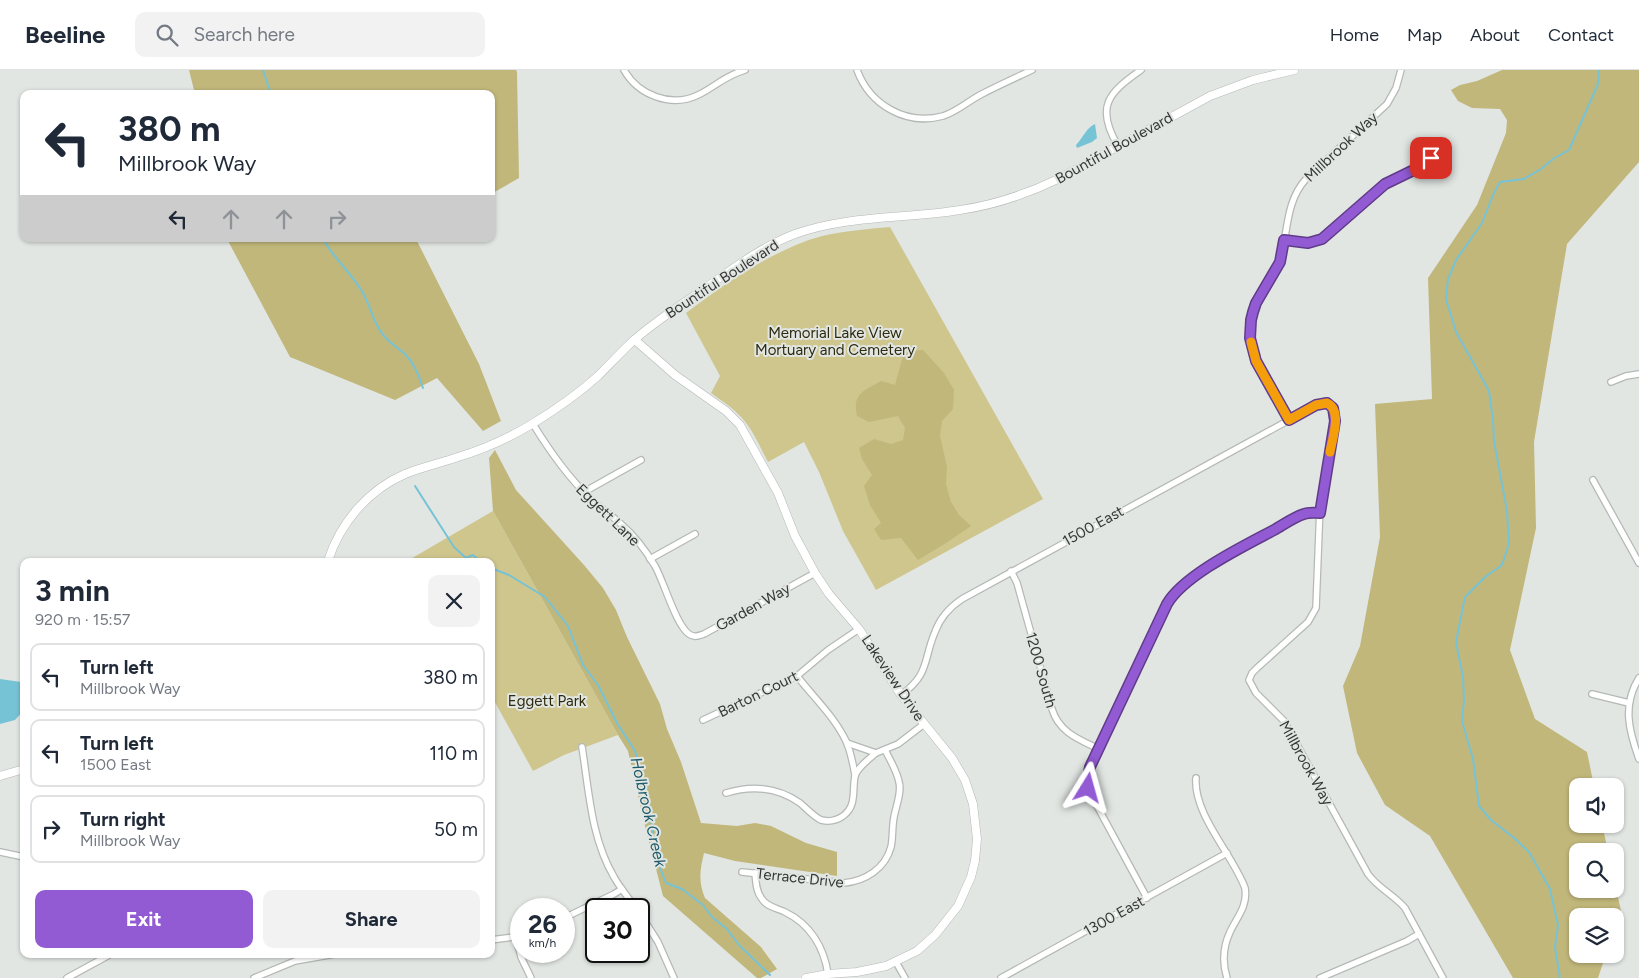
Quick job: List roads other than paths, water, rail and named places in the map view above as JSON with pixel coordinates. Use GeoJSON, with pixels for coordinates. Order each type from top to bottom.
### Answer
{"type":"FeatureCollection","features":[{"type":"Feature","properties":{"kind":"main road","name":"Bountiful Boulevard"},"geometry":{"type":"LineString","coordinates":[[329,558],[343,527],[360,506],[380,489],[404,474],[480,450],[533,424],[581,390],[661,318],[741,263],[774,244],[810,229],[846,221],[944,212],[996,203],[1045,185],[1221,92],[1253,80],[1294,70]]}},
{"type":"Feature","properties":{"kind":"main road","name":"Lakeview Drive"},"geometry":{"type":"LineString","coordinates":[[635,340],[675,375],[720,407],[740,425],[778,494],[795,536],[815,573],[829,594],[860,629],[902,695],[952,758],[968,788],[973,804],[976,821],[976,854],[962,900],[951,917],[926,943],[896,962],[866,971],[806,978]]}},
{"type":"Feature","properties":{"kind":"main road"},"geometry":{"type":"LineString","coordinates":[[0,776],[20,770]]}},
{"type":"Feature","properties":{"kind":"street"},"geometry":{"type":"LineString","coordinates":[[624,70],[637,85],[650,94],[664,99],[678,100],[700,94],[728,76],[745,70]]}},
{"type":"Feature","properties":{"kind":"street"},"geometry":{"type":"LineString","coordinates":[[857,70],[867,90],[881,104],[899,114],[923,119],[953,112],[978,96],[1032,70]]}},
{"type":"Feature","properties":{"kind":"street"},"geometry":{"type":"LineString","coordinates":[[1118,146],[1107,124],[1106,115],[1109,103],[1118,86],[1141,70]]}},
{"type":"Feature","properties":{"kind":"street","name":"Millbrook Way"},"geometry":{"type":"LineString","coordinates":[[1289,420],[1256,361],[1250,338],[1253,312],[1256,303],[1280,262],[1289,210],[1297,191],[1306,179],[1388,104],[1396,88],[1401,70]]}},
{"type":"Feature","properties":{"kind":"street"},"geometry":{"type":"LineString","coordinates":[[1284,240],[1308,243],[1322,239],[1385,184],[1426,163],[1435,152]]}},
{"type":"Feature","properties":{"kind":"street"},"geometry":{"type":"LineString","coordinates":[[1610,382],[1626,376],[1639,374]]}},
{"type":"Feature","properties":{"kind":"street","name":"1500 East"},"geometry":{"type":"LineString","coordinates":[[902,695],[914,684],[922,672],[928,659],[935,632],[948,610],[954,604],[969,594],[1319,404],[1330,404]]}},
{"type":"Feature","properties":{"kind":"street","name":"Millbrook Way"},"geometry":{"type":"LineString","coordinates":[[1330,404],[1334,412],[1335,421],[1320,513],[1317,604],[1315,612],[1305,625],[1252,673],[1249,680],[1256,692],[1284,721],[1368,874],[1376,885],[1402,904],[1443,978]]}},
{"type":"Feature","properties":{"kind":"street","name":"Eggett Lane"},"geometry":{"type":"LineString","coordinates":[[533,424],[558,461],[584,492],[628,530],[650,558],[678,618],[684,629],[691,636]]}},
{"type":"Feature","properties":{"kind":"street"},"geometry":{"type":"LineString","coordinates":[[584,492],[641,460]]}},
{"type":"Feature","properties":{"kind":"street"},"geometry":{"type":"LineString","coordinates":[[1593,480],[1639,563]]}},
{"type":"Feature","properties":{"kind":"street"},"geometry":{"type":"LineString","coordinates":[[1147,898],[1090,794],[1087,782],[1088,772],[1167,604],[1174,594],[1214,563],[1237,550],[1304,514],[1320,513]]}},
{"type":"Feature","properties":{"kind":"street"},"geometry":{"type":"LineString","coordinates":[[650,558],[695,534]]}},
{"type":"Feature","properties":{"kind":"street","name":"1200 South"},"geometry":{"type":"LineString","coordinates":[[1011,571],[1017,584],[1056,720],[1068,733],[1099,749]]}},
{"type":"Feature","properties":{"kind":"street","name":"Garden Way"},"geometry":{"type":"LineString","coordinates":[[691,636],[704,634],[815,573]]}},
{"type":"Feature","properties":{"kind":"street","name":"Barton Court"},"geometry":{"type":"LineString","coordinates":[[703,720],[797,676],[828,650],[860,629]]}},
{"type":"Feature","properties":{"kind":"street"},"geometry":{"type":"LineString","coordinates":[[726,793],[749,788],[769,789],[783,793],[816,818],[826,822],[841,818],[850,808],[854,797],[855,775],[847,743],[830,715],[797,676]]}},
{"type":"Feature","properties":{"kind":"street"},"geometry":{"type":"LineString","coordinates":[[1639,678],[1632,691],[1628,711],[1629,728],[1639,759]]}},
{"type":"Feature","properties":{"kind":"street"},"geometry":{"type":"LineString","coordinates":[[1592,694],[1629,702]]}},
{"type":"Feature","properties":{"kind":"street"},"geometry":{"type":"LineString","coordinates":[[855,775],[876,753],[904,740],[924,724]]}},
{"type":"Feature","properties":{"kind":"street"},"geometry":{"type":"LineString","coordinates":[[847,743],[876,753]]}},
{"type":"Feature","properties":{"kind":"street"},"geometry":{"type":"LineString","coordinates":[[582,747],[596,833],[611,871],[628,898]]}},
{"type":"Feature","properties":{"kind":"street","name":"Terrace Drive"},"geometry":{"type":"LineString","coordinates":[[742,872],[844,883],[859,881],[876,870],[885,860],[890,848],[900,786],[885,750]]}},
{"type":"Feature","properties":{"kind":"street"},"geometry":{"type":"LineString","coordinates":[[1196,778],[1195,788],[1200,807],[1243,882],[1246,894],[1244,907],[1230,931],[1225,945],[1223,959],[1226,978]]}},
{"type":"Feature","properties":{"kind":"street"},"geometry":{"type":"LineString","coordinates":[[0,852],[20,856]]}},
{"type":"Feature","properties":{"kind":"street","name":"1300 East"},"geometry":{"type":"LineString","coordinates":[[1001,978],[1227,853]]}},
{"type":"Feature","properties":{"kind":"street"},"geometry":{"type":"LineString","coordinates":[[755,873],[757,889],[763,901],[801,922],[816,939],[824,955],[828,974]]}},
{"type":"Feature","properties":{"kind":"street"},"geometry":{"type":"LineString","coordinates":[[575,913],[622,889]]}},
{"type":"Feature","properties":{"kind":"street"},"geometry":{"type":"LineString","coordinates":[[650,930],[674,978]]}},
{"type":"Feature","properties":{"kind":"street"},"geometry":{"type":"LineString","coordinates":[[1320,978],[1419,934]]}},
{"type":"Feature","properties":{"kind":"street"},"geometry":{"type":"LineString","coordinates":[[495,940],[510,938]]}},
{"type":"Feature","properties":{"kind":"street"},"geometry":{"type":"LineString","coordinates":[[67,978],[104,958]]}},
{"type":"Feature","properties":{"kind":"street"},"geometry":{"type":"LineString","coordinates":[[254,978],[295,961],[312,958]]}},
{"type":"Feature","properties":{"kind":"street"},"geometry":{"type":"LineString","coordinates":[[896,962],[905,978]]}},
{"type":"Feature","properties":{"kind":"street"},"geometry":{"type":"LineString","coordinates":[[524,963],[531,978]]}},
{"type":"Feature","properties":{"kind":"water"},"geometry":{"type":"Polygon","coordinates":[[[1095,124],[1097,138],[1077,148],[1076,145],[1095,124]]]}},
{"type":"Feature","properties":{"kind":"water"},"geometry":{"type":"Polygon","coordinates":[[[0,679],[20,682],[20,714],[15,720],[0,724],[0,679]]]}},
{"type":"Feature","properties":{"kind":"waterway","name":"Holbrook Creek"},"geometry":{"type":"LineString","coordinates":[[263,70],[270,90]]}},
{"type":"Feature","properties":{"kind":"waterway"},"geometry":{"type":"LineString","coordinates":[[1560,978],[1555,947],[1558,925],[1550,889],[1529,852],[1491,820],[1479,806],[1473,759],[1462,721],[1464,700],[1463,677],[1456,642],[1465,597],[1485,577],[1502,565],[1509,544],[1507,511],[1494,441],[1489,391],[1456,332],[1446,299],[1448,279],[1456,260],[1482,223],[1500,182],[1524,179],[1569,150],[1598,84],[1599,70]]}},
{"type":"Feature","properties":{"kind":"waterway","name":"Holbrook Creek"},"geometry":{"type":"LineString","coordinates":[[325,242],[360,287],[381,332],[411,361],[423,388]]}},
{"type":"Feature","properties":{"kind":"waterway","name":"Holbrook Creek"},"geometry":{"type":"LineString","coordinates":[[415,486],[454,547],[466,558]]}},
{"type":"Feature","properties":{"kind":"waterway","name":"Holbrook Creek"},"geometry":{"type":"LineString","coordinates":[[466,558],[473,555],[476,558]]}},
{"type":"Feature","properties":{"kind":"waterway","name":"Holbrook Creek"},"geometry":{"type":"LineString","coordinates":[[495,570],[509,575],[545,597],[568,626],[583,665],[598,685],[617,723],[635,751],[648,796],[655,849],[666,883],[682,889],[703,905],[712,917],[727,929],[739,945],[770,975]]}},
{"type":"Feature","properties":{"kind":"park label","name":"Memorial Lake View Mortuary and Cemetery"},"geometry":{"type":"Point","coordinates":[835,342]}},
{"type":"Feature","properties":{"kind":"park label","name":"Eggett Park"},"geometry":{"type":"Point","coordinates":[547,701]}}]}
